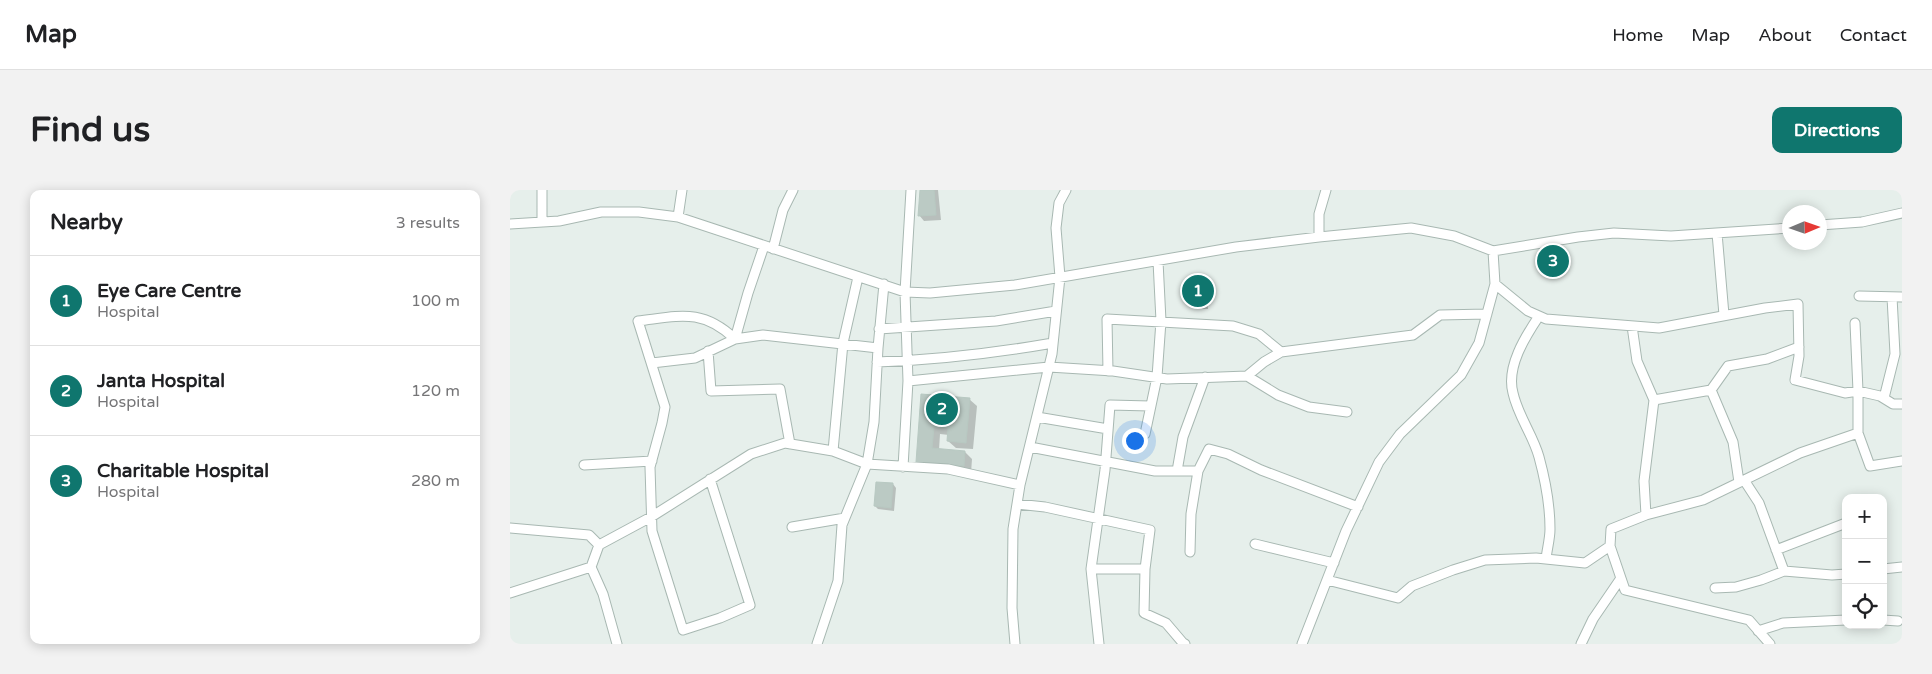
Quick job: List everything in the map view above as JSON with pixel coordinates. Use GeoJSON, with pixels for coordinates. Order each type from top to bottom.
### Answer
{"type":"FeatureCollection","features":[{"type":"Feature","properties":{"kind":"street"},"geometry":{"type":"LineString","coordinates":[[542,190],[542,222]]}},
{"type":"Feature","properties":{"kind":"street"},"geometry":{"type":"LineString","coordinates":[[678,217],[682,190]]}},
{"type":"Feature","properties":{"kind":"street"},"geometry":{"type":"LineString","coordinates":[[735,339],[748,293],[782,210],[793,190]]}},
{"type":"Feature","properties":{"kind":"street"},"geometry":{"type":"LineString","coordinates":[[903,467],[908,381],[905,292],[911,190]]}},
{"type":"Feature","properties":{"kind":"street"},"geometry":{"type":"LineString","coordinates":[[1015,644],[1012,608],[1012,539],[1020,485],[1049,367],[1053,343],[1060,277],[1056,228],[1059,203],[1066,190]]}},
{"type":"Feature","properties":{"kind":"street"},"geometry":{"type":"LineString","coordinates":[[1319,237],[1319,214],[1326,190]]}},
{"type":"Feature","properties":{"kind":"street"},"geometry":{"type":"LineString","coordinates":[[510,224],[559,221],[602,212],[639,212],[678,217],[905,292],[930,294],[1015,285],[1236,247],[1411,228],[1454,236],[1492,251],[1614,233],[1671,236],[1782,229]]}},
{"type":"Feature","properties":{"kind":"street"},"geometry":{"type":"LineString","coordinates":[[1827,224],[1862,222],[1902,214]]}},
{"type":"Feature","properties":{"kind":"street"},"geometry":{"type":"LineString","coordinates":[[1716,233],[1724,315]]}},
{"type":"Feature","properties":{"kind":"street"},"geometry":{"type":"LineString","coordinates":[[1302,644],[1358,507],[1380,462],[1400,434],[1460,375],[1479,343],[1495,284],[1492,251]]}},
{"type":"Feature","properties":{"kind":"street"},"geometry":{"type":"LineString","coordinates":[[1145,434],[1157,378],[1161,321],[1158,261]]}},
{"type":"Feature","properties":{"kind":"street"},"geometry":{"type":"LineString","coordinates":[[833,450],[844,343],[858,277]]}},
{"type":"Feature","properties":{"kind":"street"},"geometry":{"type":"LineString","coordinates":[[817,644],[838,581],[842,525],[867,464],[874,422],[879,329],[884,284]]}},
{"type":"Feature","properties":{"kind":"street"},"geometry":{"type":"LineString","coordinates":[[1495,284],[1528,311],[1546,320],[1659,328],[1724,315],[1798,304],[1799,356],[1795,380],[1845,393],[1858,391],[1880,396],[1893,404],[1902,404]]}},
{"type":"Feature","properties":{"kind":"street"},"geometry":{"type":"LineString","coordinates":[[1859,296],[1902,297]]}},
{"type":"Feature","properties":{"kind":"street"},"geometry":{"type":"LineString","coordinates":[[1884,398],[1898,340],[1892,297]]}},
{"type":"Feature","properties":{"kind":"street"},"geometry":{"type":"LineString","coordinates":[[879,329],[996,320],[1056,311]]}},
{"type":"Feature","properties":{"kind":"street"},"geometry":{"type":"LineString","coordinates":[[1247,376],[1264,362],[1281,352],[1413,335],[1440,315],[1487,314]]}},
{"type":"Feature","properties":{"kind":"street"},"geometry":{"type":"LineString","coordinates":[[710,479],[750,605],[720,618],[683,630],[652,531],[650,467],[665,407],[638,320],[676,316],[699,317],[723,328],[735,339]]}},
{"type":"Feature","properties":{"kind":"street"},"geometry":{"type":"LineString","coordinates":[[1539,316],[1526,335],[1514,364],[1512,392],[1530,430],[1539,457],[1547,494],[1550,529],[1546,559]]}},
{"type":"Feature","properties":{"kind":"street"},"geometry":{"type":"LineString","coordinates":[[1108,371],[1107,319],[1233,326],[1259,334],[1281,352]]}},
{"type":"Feature","properties":{"kind":"street"},"geometry":{"type":"LineString","coordinates":[[1855,323],[1858,433],[1870,466],[1902,461]]}},
{"type":"Feature","properties":{"kind":"street"},"geometry":{"type":"LineString","coordinates":[[1632,326],[1637,361],[1654,400],[1644,481],[1646,515]]}},
{"type":"Feature","properties":{"kind":"street"},"geometry":{"type":"LineString","coordinates":[[652,363],[696,358],[735,339],[763,335],[878,348]]}},
{"type":"Feature","properties":{"kind":"street"},"geometry":{"type":"LineString","coordinates":[[877,362],[907,361],[1006,351],[1053,343]]}},
{"type":"Feature","properties":{"kind":"street"},"geometry":{"type":"LineString","coordinates":[[1654,400],[1711,390],[1728,366],[1767,359],[1799,347]]}},
{"type":"Feature","properties":{"kind":"street"},"geometry":{"type":"LineString","coordinates":[[708,351],[711,391],[780,389],[790,444]]}},
{"type":"Feature","properties":{"kind":"street"},"geometry":{"type":"LineString","coordinates":[[908,381],[1049,367],[1108,371],[1167,379],[1247,376],[1278,395],[1309,407],[1347,412]]}},
{"type":"Feature","properties":{"kind":"street"},"geometry":{"type":"LineString","coordinates":[[1177,471],[1183,437],[1205,378]]}},
{"type":"Feature","properties":{"kind":"street"},"geometry":{"type":"LineString","coordinates":[[1711,390],[1733,442],[1742,481],[1758,503],[1784,571]]}},
{"type":"Feature","properties":{"kind":"street"},"geometry":{"type":"LineString","coordinates":[[1098,644],[1091,569],[1106,462],[1110,406],[1150,406]]}},
{"type":"Feature","properties":{"kind":"street"},"geometry":{"type":"LineString","coordinates":[[1037,417],[1108,428]]}},
{"type":"Feature","properties":{"kind":"street"},"geometry":{"type":"LineString","coordinates":[[1770,644],[1749,620],[1625,590],[1610,546],[1611,528],[1646,515],[1702,500],[1800,454],[1858,433]]}},
{"type":"Feature","properties":{"kind":"street"},"geometry":{"type":"LineString","coordinates":[[616,644],[603,594],[592,567],[599,545],[651,517],[751,454],[785,443],[833,450],[867,464],[948,470],[1020,485]]}},
{"type":"Feature","properties":{"kind":"street"},"geometry":{"type":"LineString","coordinates":[[1030,447],[1155,471],[1198,470]]}},
{"type":"Feature","properties":{"kind":"street"},"geometry":{"type":"LineString","coordinates":[[1190,552],[1190,514],[1198,470],[1210,449],[1228,454],[1261,470],[1358,507]]}},
{"type":"Feature","properties":{"kind":"street"},"geometry":{"type":"LineString","coordinates":[[584,465],[652,461]]}},
{"type":"Feature","properties":{"kind":"street"},"geometry":{"type":"LineString","coordinates":[[1017,504],[1046,507],[1150,530],[1145,569],[1144,612],[1166,623],[1185,644]]}},
{"type":"Feature","properties":{"kind":"street"},"geometry":{"type":"LineString","coordinates":[[792,526],[845,518]]}},
{"type":"Feature","properties":{"kind":"street"},"geometry":{"type":"LineString","coordinates":[[1776,550],[1842,525]]}},
{"type":"Feature","properties":{"kind":"street"},"geometry":{"type":"LineString","coordinates":[[510,528],[589,534],[599,545]]}},
{"type":"Feature","properties":{"kind":"street"},"geometry":{"type":"LineString","coordinates":[[1255,544],[1334,563]]}},
{"type":"Feature","properties":{"kind":"street"},"geometry":{"type":"LineString","coordinates":[[1327,580],[1398,598],[1412,586],[1485,560],[1546,559],[1585,563],[1610,546]]}},
{"type":"Feature","properties":{"kind":"street"},"geometry":{"type":"LineString","coordinates":[[510,593],[592,567]]}},
{"type":"Feature","properties":{"kind":"street"},"geometry":{"type":"LineString","coordinates":[[1887,569],[1902,567]]}},
{"type":"Feature","properties":{"kind":"street"},"geometry":{"type":"LineString","coordinates":[[1091,569],[1145,569]]}},
{"type":"Feature","properties":{"kind":"street"},"geometry":{"type":"LineString","coordinates":[[1715,588],[1736,586],[1761,580],[1784,571],[1842,574]]}},
{"type":"Feature","properties":{"kind":"street"},"geometry":{"type":"LineString","coordinates":[[1581,644],[1593,618],[1621,578]]}},
{"type":"Feature","properties":{"kind":"street"},"geometry":{"type":"LineString","coordinates":[[1758,631],[1783,624],[1842,620]]}},
{"type":"Feature","properties":{"kind":"street"},"geometry":{"type":"LineString","coordinates":[[1887,620],[1898,621]]}},
{"type":"Feature","properties":{"kind":"building"},"geometry":{"type":"Polygon","coordinates":[[[920,190],[934,190],[936,215],[918,216],[920,190]]]}},
{"type":"Feature","properties":{"kind":"building"},"geometry":{"type":"Polygon","coordinates":[[[1556,253],[1558,273],[1544,275],[1542,254],[1556,253]]]}},
{"type":"Feature","properties":{"kind":"building"},"geometry":{"type":"Polygon","coordinates":[[[1192,280],[1204,280],[1205,306],[1193,306],[1192,280]]]}},
{"type":"Feature","properties":{"kind":"building"},"geometry":{"type":"Polygon","coordinates":[[[921,394],[970,398],[966,443],[947,441],[948,428],[934,427],[932,448],[965,451],[964,466],[916,462],[921,394]]]}},
{"type":"Feature","properties":{"kind":"building"},"geometry":{"type":"Polygon","coordinates":[[[876,482],[893,483],[891,508],[874,506],[876,482]]]}},
{"type":"Feature","properties":{"kind":"place","name":"Charitable Hospital"},"geometry":{"type":"Point","coordinates":[1553,261]}},
{"type":"Feature","properties":{"kind":"place","name":"Eye Care Centre"},"geometry":{"type":"Point","coordinates":[1198,291]}},
{"type":"Feature","properties":{"kind":"place","name":"Janta Hospital"},"geometry":{"type":"Point","coordinates":[942,409]}}]}
